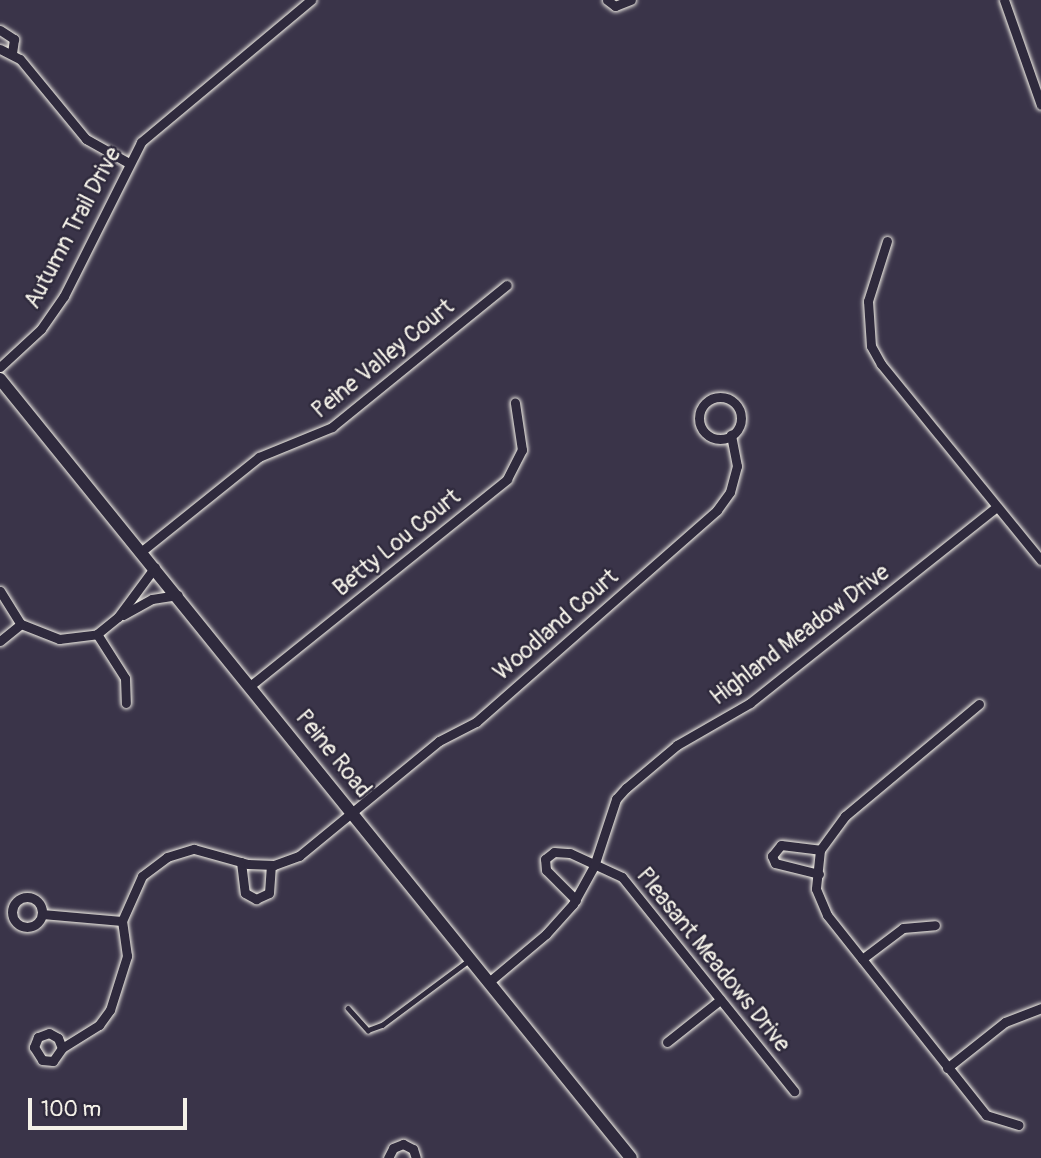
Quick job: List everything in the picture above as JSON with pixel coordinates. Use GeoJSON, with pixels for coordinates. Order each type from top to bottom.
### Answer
{"type":"FeatureCollection","features":[{"type":"Feature","properties":{"kind":"street","name":"Autumn Trail Drive"},"geometry":{"type":"LineString","coordinates":[[0,367],[41,329],[64,296],[127,162],[159,125],[311,0]]}},
{"type":"Feature","properties":{"kind":"street"},"geometry":{"type":"LineString","coordinates":[[607,0],[615,6],[631,0]]}},
{"type":"Feature","properties":{"kind":"street"},"geometry":{"type":"LineString","coordinates":[[1004,0],[1041,105]]}},
{"type":"Feature","properties":{"kind":"street"},"geometry":{"type":"LineString","coordinates":[[0,30],[14,38],[12,54]]}},
{"type":"Feature","properties":{"kind":"street"},"geometry":{"type":"LineString","coordinates":[[0,49],[12,54],[86,139],[127,162]]}},
{"type":"Feature","properties":{"kind":"street"},"geometry":{"type":"LineString","coordinates":[[887,241],[867,301],[871,346],[881,364],[1041,560]]}},
{"type":"Feature","properties":{"kind":"street","name":"Peine Valley Court"},"geometry":{"type":"LineString","coordinates":[[142,551],[259,457],[332,427],[507,285]]}},
{"type":"Feature","properties":{"kind":"street","name":"Peine Road"},"geometry":{"type":"LineString","coordinates":[[0,379],[155,567],[631,1158]]}},
{"type":"Feature","properties":{"kind":"street","name":"Woodland Court"},"geometry":{"type":"LineString","coordinates":[[271,865],[299,856],[439,741],[476,722],[717,510],[730,492],[737,466],[731,435],[740,422],[738,407],[725,397],[709,400],[700,412],[702,428],[715,438],[731,435]]}},
{"type":"Feature","properties":{"kind":"street","name":"Betty Lou Court"},"geometry":{"type":"LineString","coordinates":[[250,686],[507,479],[522,450],[515,403]]}},
{"type":"Feature","properties":{"kind":"street","name":"Highland Meadow Drive"},"geometry":{"type":"LineString","coordinates":[[490,981],[546,934],[576,900],[594,866],[616,799],[631,783],[677,745],[750,703],[996,507]]}},
{"type":"Feature","properties":{"kind":"street"},"geometry":{"type":"LineString","coordinates":[[118,617],[155,567]]}},
{"type":"Feature","properties":{"kind":"street"},"geometry":{"type":"LineString","coordinates":[[0,591],[21,624],[59,639],[97,634],[118,617],[152,599],[177,595]]}},
{"type":"Feature","properties":{"kind":"street"},"geometry":{"type":"LineString","coordinates":[[0,641],[21,624]]}},
{"type":"Feature","properties":{"kind":"street"},"geometry":{"type":"LineString","coordinates":[[97,634],[125,678],[126,703]]}},
{"type":"Feature","properties":{"kind":"street"},"geometry":{"type":"LineString","coordinates":[[979,704],[908,759],[845,816],[820,850],[816,888],[827,915],[986,1115],[1018,1125]]}},
{"type":"Feature","properties":{"kind":"street"},"geometry":{"type":"LineString","coordinates":[[819,874],[775,863],[772,856],[782,845],[820,850]]}},
{"type":"Feature","properties":{"kind":"street"},"geometry":{"type":"LineString","coordinates":[[62,1048],[99,1025],[118,994],[127,956],[122,921],[142,876],[167,857],[206,850],[241,862],[271,865],[269,893],[256,899],[245,893],[241,862]]}},
{"type":"Feature","properties":{"kind":"street"},"geometry":{"type":"LineString","coordinates":[[576,900],[546,870],[545,859],[554,852],[570,853],[594,866]]}},
{"type":"Feature","properties":{"kind":"street","name":"Pleasant Meadows Drive"},"geometry":{"type":"LineString","coordinates":[[594,866],[622,877],[794,1091]]}},
{"type":"Feature","properties":{"kind":"street"},"geometry":{"type":"LineString","coordinates":[[42,914],[122,921]]}},
{"type":"Feature","properties":{"kind":"street"},"geometry":{"type":"LineString","coordinates":[[862,959],[903,928],[935,925]]}},
{"type":"Feature","properties":{"kind":"street"},"geometry":{"type":"LineString","coordinates":[[667,1042],[720,1000]]}},
{"type":"Feature","properties":{"kind":"street"},"geometry":{"type":"LineString","coordinates":[[947,1068],[1005,1022],[1041,1007]]}},
{"type":"Feature","properties":{"kind":"street"},"geometry":{"type":"LineString","coordinates":[[388,1158],[393,1147],[403,1144],[413,1149],[416,1158]]}},
{"type":"Feature","properties":{"kind":"lane"},"geometry":{"type":"LineString","coordinates":[[348,1008],[368,1030],[383,1025],[471,958]]}}]}
